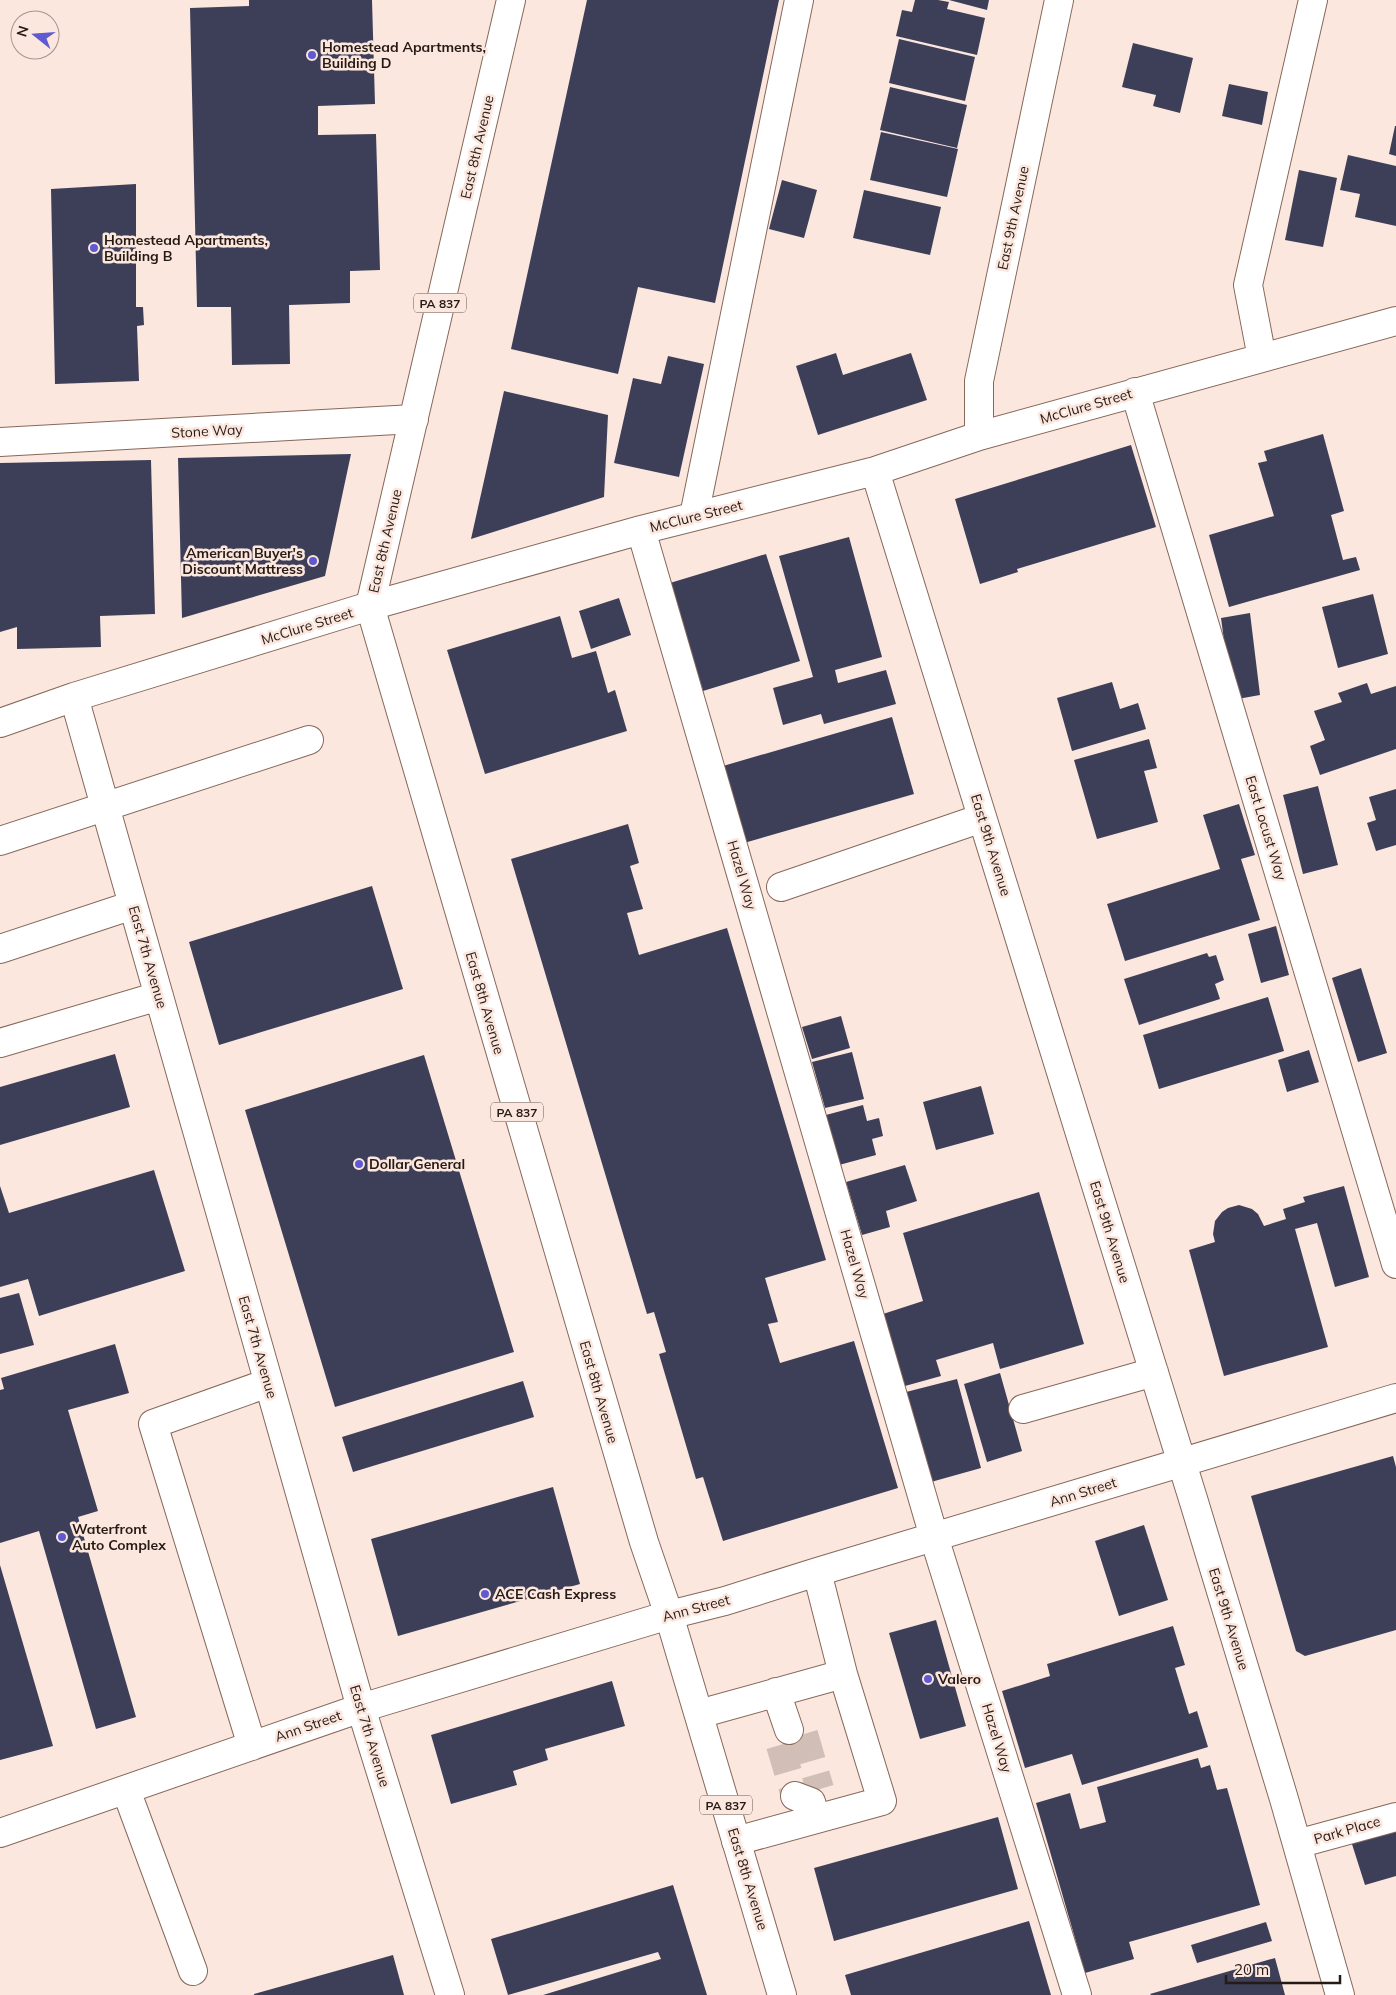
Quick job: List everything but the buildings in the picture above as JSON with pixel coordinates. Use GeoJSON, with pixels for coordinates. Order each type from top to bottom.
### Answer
{"type":"FeatureCollection","features":[{"type":"Feature","properties":{"kind":"street","name":"East 8th Avenue"},"geometry":{"type":"LineString","coordinates":[[511,0],[370,606],[644,1542],[669,1615],[782,1995]]}},
{"type":"Feature","properties":{"kind":"street"},"geometry":{"type":"LineString","coordinates":[[694,516],[800,0]]}},
{"type":"Feature","properties":{"kind":"street","name":"East 9th Avenue"},"geometry":{"type":"LineString","coordinates":[[979,436],[979,381],[1059,0]]}},
{"type":"Feature","properties":{"kind":"street"},"geometry":{"type":"LineString","coordinates":[[1262,358],[1248,285],[1313,0]]}},
{"type":"Feature","properties":{"kind":"street","name":"McClure Street"},"geometry":{"type":"LineString","coordinates":[[0,723],[74,697],[370,606],[641,530],[875,471],[979,436],[1135,392],[1262,358],[1394,329]]}},
{"type":"Feature","properties":{"kind":"street","name":"East Locust Way"},"geometry":{"type":"LineString","coordinates":[[1135,392],[1396,1264]]}},
{"type":"Feature","properties":{"kind":"street","name":"Stone Way"},"geometry":{"type":"LineString","coordinates":[[0,442],[414,419]]}},
{"type":"Feature","properties":{"kind":"street","name":"East 9th Avenue"},"geometry":{"type":"LineString","coordinates":[[875,471],[1154,1372],[1297,1844],[1340,1995]]}},
{"type":"Feature","properties":{"kind":"street","name":"Hazel Way"},"geometry":{"type":"LineString","coordinates":[[641,530],[934,1537],[1077,1995]]}},
{"type":"Feature","properties":{"kind":"street","name":"East 7th Avenue"},"geometry":{"type":"LineString","coordinates":[[74,697],[361,1708],[450,1995]]}},
{"type":"Feature","properties":{"kind":"street"},"geometry":{"type":"LineString","coordinates":[[0,841],[310,740]]}},
{"type":"Feature","properties":{"kind":"street"},"geometry":{"type":"LineString","coordinates":[[781,887],[982,818]]}},
{"type":"Feature","properties":{"kind":"street"},"geometry":{"type":"LineString","coordinates":[[0,949],[133,905]]}},
{"type":"Feature","properties":{"kind":"street"},"geometry":{"type":"LineString","coordinates":[[0,1043],[159,996]]}},
{"type":"Feature","properties":{"kind":"street"},"geometry":{"type":"LineString","coordinates":[[1023,1409],[1154,1372]]}},
{"type":"Feature","properties":{"kind":"street"},"geometry":{"type":"LineString","coordinates":[[252,1746],[153,1424],[268,1383]]}},
{"type":"Feature","properties":{"kind":"street","name":"Ann Street"},"geometry":{"type":"LineString","coordinates":[[0,1833],[361,1708],[669,1615],[725,1601],[1396,1398]]}},
{"type":"Feature","properties":{"kind":"street"},"geometry":{"type":"LineString","coordinates":[[736,1841],[810,1802],[882,1801],[843,1674],[817,1572]]}},
{"type":"Feature","properties":{"kind":"street"},"geometry":{"type":"LineString","coordinates":[[699,1714],[843,1674]]}},
{"type":"Feature","properties":{"kind":"street"},"geometry":{"type":"LineString","coordinates":[[776,1692],[791,1737]]}},
{"type":"Feature","properties":{"kind":"street"},"geometry":{"type":"LineString","coordinates":[[126,1790],[193,1971]]}},
{"type":"Feature","properties":{"kind":"street","name":"Park Place"},"geometry":{"type":"LineString","coordinates":[[1297,1844],[1396,1816]]}},
{"type":"Feature","properties":{"kind":"tunnel"},"geometry":{"type":"LineString","coordinates":[[804,1734],[820,1789]]}},
{"type":"Feature","properties":{"kind":"tunnel"},"geometry":{"type":"LineString","coordinates":[[780,1745],[795,1796]]}},
{"type":"Feature","properties":{"kind":"place","name":"Homestead Apartments, Building D"},"geometry":{"type":"Point","coordinates":[312,55]}},
{"type":"Feature","properties":{"kind":"place","name":"Homestead Apartments, Building B"},"geometry":{"type":"Point","coordinates":[94,248]}},
{"type":"Feature","properties":{"kind":"place","name":"American Buyer's Discount Mattress"},"geometry":{"type":"Point","coordinates":[313,561]}},
{"type":"Feature","properties":{"kind":"place","name":"Dollar General"},"geometry":{"type":"Point","coordinates":[359,1164]}},
{"type":"Feature","properties":{"kind":"place","name":"Waterfront Auto Complex"},"geometry":{"type":"Point","coordinates":[62,1537]}},
{"type":"Feature","properties":{"kind":"place","name":"ACE Cash Express"},"geometry":{"type":"Point","coordinates":[485,1594]}},
{"type":"Feature","properties":{"kind":"place","name":"Valero"},"geometry":{"type":"Point","coordinates":[928,1679]}}]}
